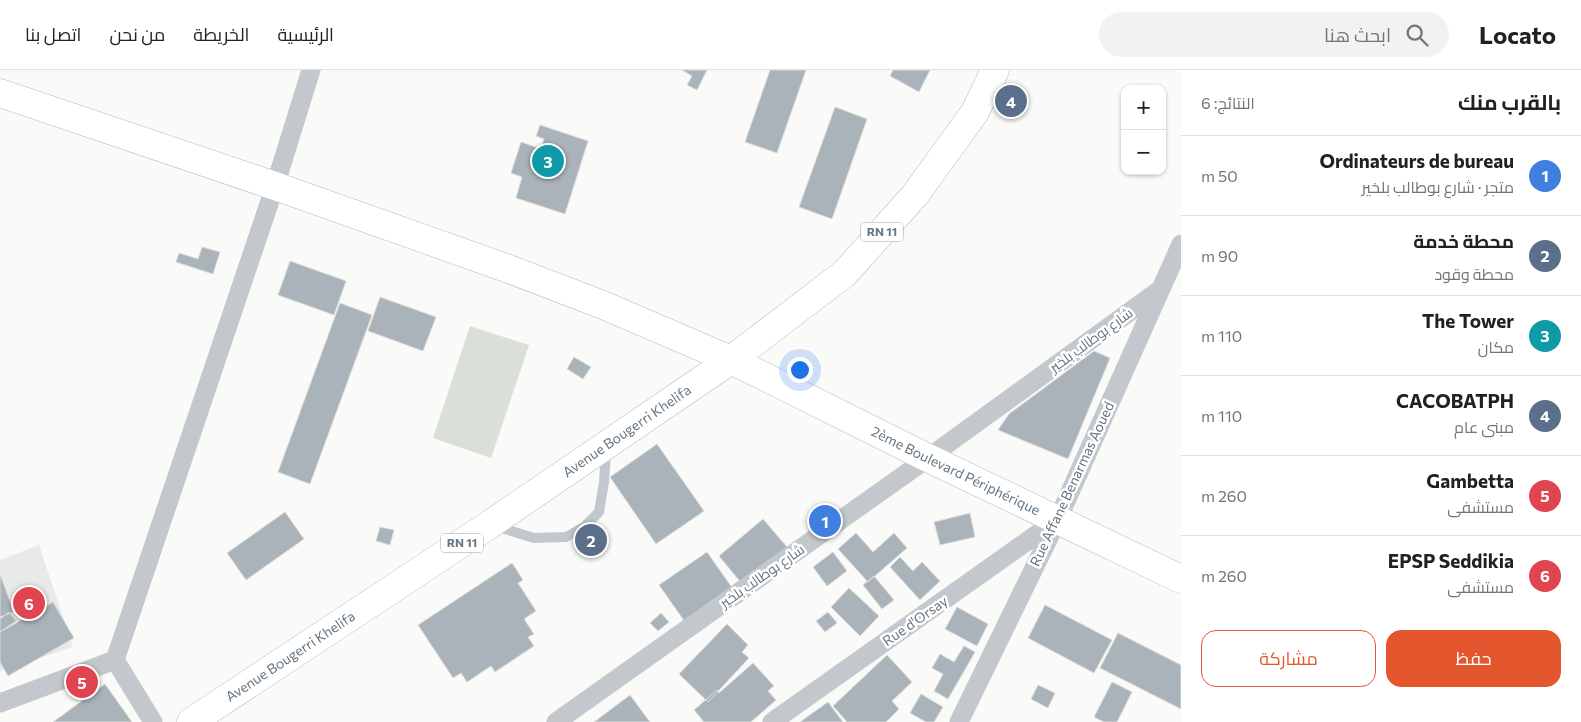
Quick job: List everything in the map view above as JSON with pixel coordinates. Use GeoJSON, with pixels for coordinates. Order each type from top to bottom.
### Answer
{"type":"FeatureCollection","features":[{"type":"Feature","properties":{"kind":"main road","name":"Avenue Bougerri Khelifa"},"geometry":{"type":"LineString","coordinates":[[191,722],[489,525],[731,360],[845,273],[915,195],[975,112],[995,70]]}},
{"type":"Feature","properties":{"kind":"main road","name":"2ème Boulevard Périphérique"},"geometry":{"type":"LineString","coordinates":[[0,93],[275,186],[604,305],[731,360],[928,458],[1181,579]]}},
{"type":"Feature","properties":{"kind":"street"},"geometry":{"type":"LineString","coordinates":[[115,660],[275,186],[311,70]]}},
{"type":"Feature","properties":{"kind":"street","name":"Rue Affane Benarmas Aoued"},"geometry":{"type":"LineString","coordinates":[[959,722],[1058,519],[1181,244]]}},
{"type":"Feature","properties":{"kind":"street","name":"شارع بوطالب بلخير"},"geometry":{"type":"LineString","coordinates":[[556,722],[928,458],[1161,289]]}},
{"type":"Feature","properties":{"kind":"street","name":"Rue d'Orsay"},"geometry":{"type":"LineString","coordinates":[[772,722],[1058,519]]}},
{"type":"Feature","properties":{"kind":"street"},"geometry":{"type":"LineString","coordinates":[[0,703],[115,660]]}},
{"type":"Feature","properties":{"kind":"street"},"geometry":{"type":"LineString","coordinates":[[115,660],[153,722]]}},
{"type":"Feature","properties":{"kind":"lane"},"geometry":{"type":"LineString","coordinates":[[489,525],[534,538],[566,537],[584,527],[599,512],[604,482],[606,445]]}},
{"type":"Feature","properties":{"kind":"shaded area"},"geometry":{"type":"Polygon","coordinates":[[[470,326],[529,345],[491,458],[433,438],[470,326]]]}},
{"type":"Feature","properties":{"kind":"shaded area"},"geometry":{"type":"Polygon","coordinates":[[[39,545],[73,647],[0,671],[0,560],[39,545]]]}},
{"type":"Feature","properties":{"kind":"building"},"geometry":{"type":"Polygon","coordinates":[[[682,70],[707,70],[697,90],[687,85],[692,76],[682,70]]]}},
{"type":"Feature","properties":{"kind":"building"},"geometry":{"type":"Polygon","coordinates":[[[770,70],[806,70],[777,153],[745,142],[770,70]]]}},
{"type":"Feature","properties":{"kind":"building"},"geometry":{"type":"Polygon","coordinates":[[[893,70],[930,70],[919,92],[890,76],[893,70]]]}},
{"type":"Feature","properties":{"kind":"building"},"geometry":{"type":"Polygon","coordinates":[[[835,107],[867,119],[832,219],[799,207],[835,107]]]}},
{"type":"Feature","properties":{"kind":"building"},"geometry":{"type":"Polygon","coordinates":[[[540,125],[588,141],[565,214],[516,198],[522,177],[511,173],[521,142],[541,149],[544,139],[536,136],[540,125]]]}},
{"type":"Feature","properties":{"kind":"building"},"geometry":{"type":"Polygon","coordinates":[[[202,247],[220,252],[213,274],[176,262],[179,253],[198,259],[202,247]]]}},
{"type":"Feature","properties":{"kind":"building"},"geometry":{"type":"Polygon","coordinates":[[[290,261],[346,281],[334,315],[278,295],[290,261]]]}},
{"type":"Feature","properties":{"kind":"building"},"geometry":{"type":"Polygon","coordinates":[[[380,297],[436,317],[423,351],[368,331],[380,297]]]}},
{"type":"Feature","properties":{"kind":"building"},"geometry":{"type":"Polygon","coordinates":[[[340,303],[372,315],[310,484],[278,472],[340,303]]]}},
{"type":"Feature","properties":{"kind":"building"},"geometry":{"type":"Polygon","coordinates":[[[1094,351],[1110,358],[1068,459],[998,430],[1009,414],[1094,351]]]}},
{"type":"Feature","properties":{"kind":"building"},"geometry":{"type":"Polygon","coordinates":[[[574,357],[591,367],[583,379],[567,369],[574,357]]]}},
{"type":"Feature","properties":{"kind":"building"},"geometry":{"type":"Polygon","coordinates":[[[657,444],[704,511],[656,544],[610,477],[657,444]]]}},
{"type":"Feature","properties":{"kind":"building"},"geometry":{"type":"Polygon","coordinates":[[[285,512],[304,539],[246,580],[227,553],[285,512]]]}},
{"type":"Feature","properties":{"kind":"building"},"geometry":{"type":"Polygon","coordinates":[[[970,513],[975,537],[940,545],[934,522],[970,513]]]}},
{"type":"Feature","properties":{"kind":"building"},"geometry":{"type":"Polygon","coordinates":[[[763,519],[787,547],[743,585],[719,556],[763,519]]]}},
{"type":"Feature","properties":{"kind":"building"},"geometry":{"type":"Polygon","coordinates":[[[380,527],[394,530],[390,545],[376,541],[380,527]]]}},
{"type":"Feature","properties":{"kind":"building"},"geometry":{"type":"Polygon","coordinates":[[[856,533],[873,552],[894,533],[907,548],[868,582],[838,549],[856,533]]]}},
{"type":"Feature","properties":{"kind":"building"},"geometry":{"type":"Polygon","coordinates":[[[707,552],[733,589],[685,622],[659,585],[707,552]]]}},
{"type":"Feature","properties":{"kind":"building"},"geometry":{"type":"Polygon","coordinates":[[[833,552],[847,571],[827,586],[813,567],[833,552]]]}},
{"type":"Feature","properties":{"kind":"building"},"geometry":{"type":"Polygon","coordinates":[[[900,557],[913,571],[922,562],[940,581],[920,600],[890,567],[900,557]]]}},
{"type":"Feature","properties":{"kind":"building"},"geometry":{"type":"Polygon","coordinates":[[[512,563],[523,580],[518,583],[536,611],[524,619],[534,634],[528,637],[534,646],[495,672],[491,666],[467,682],[461,673],[453,678],[418,625],[512,563]]]}},
{"type":"Feature","properties":{"kind":"building"},"geometry":{"type":"Polygon","coordinates":[[[0,574],[14,612],[0,617],[0,574]]]}},
{"type":"Feature","properties":{"kind":"building"},"geometry":{"type":"Polygon","coordinates":[[[874,576],[894,600],[882,609],[863,585],[874,576]]]}},
{"type":"Feature","properties":{"kind":"building"},"geometry":{"type":"Polygon","coordinates":[[[849,588],[879,616],[860,636],[831,607],[849,588]]]}},
{"type":"Feature","properties":{"kind":"building"},"geometry":{"type":"Polygon","coordinates":[[[53,602],[74,638],[8,676],[0,662],[0,632],[53,602]]]}},
{"type":"Feature","properties":{"kind":"building"},"geometry":{"type":"Polygon","coordinates":[[[1045,605],[1112,640],[1094,673],[1028,638],[1045,605]]]}},
{"type":"Feature","properties":{"kind":"building"},"geometry":{"type":"Polygon","coordinates":[[[957,607],[988,624],[977,646],[945,629],[957,607]]]}},
{"type":"Feature","properties":{"kind":"building"},"geometry":{"type":"Polygon","coordinates":[[[9,612],[16,621],[0,632],[0,619],[9,612]]]}},
{"type":"Feature","properties":{"kind":"building"},"geometry":{"type":"Polygon","coordinates":[[[828,612],[837,623],[825,632],[816,621],[828,612]]]}},
{"type":"Feature","properties":{"kind":"building"},"geometry":{"type":"Polygon","coordinates":[[[661,613],[669,622],[658,631],[650,623],[661,613]]]}},
{"type":"Feature","properties":{"kind":"building"},"geometry":{"type":"Polygon","coordinates":[[[727,624],[748,645],[742,652],[749,658],[708,702],[679,674],[727,624]]]}},
{"type":"Feature","properties":{"kind":"building"},"geometry":{"type":"Polygon","coordinates":[[[1118,633],[1181,665],[1181,709],[1100,668],[1118,633]]]}},
{"type":"Feature","properties":{"kind":"building"},"geometry":{"type":"Polygon","coordinates":[[[964,646],[975,652],[948,699],[934,691],[943,674],[932,668],[940,654],[954,662],[964,646]]]}},
{"type":"Feature","properties":{"kind":"building"},"geometry":{"type":"Polygon","coordinates":[[[887,655],[912,682],[892,701],[899,709],[886,722],[847,722],[833,706],[887,655]]]}},
{"type":"Feature","properties":{"kind":"building"},"geometry":{"type":"Polygon","coordinates":[[[753,663],[774,686],[768,691],[776,700],[751,722],[704,722],[694,710],[717,690],[719,693],[753,663]]]}},
{"type":"Feature","properties":{"kind":"building"},"geometry":{"type":"Polygon","coordinates":[[[1112,682],[1132,692],[1117,722],[1104,722],[1094,717],[1112,682]]]}},
{"type":"Feature","properties":{"kind":"building"},"geometry":{"type":"Polygon","coordinates":[[[105,684],[132,722],[53,722],[105,684]]]}},
{"type":"Feature","properties":{"kind":"building"},"geometry":{"type":"Polygon","coordinates":[[[1038,685],[1055,693],[1048,708],[1031,699],[1038,685]]]}},
{"type":"Feature","properties":{"kind":"building"},"geometry":{"type":"Polygon","coordinates":[[[921,694],[943,707],[934,722],[926,722],[910,713],[921,694]]]}},
{"type":"Feature","properties":{"kind":"building"},"geometry":{"type":"Polygon","coordinates":[[[630,695],[650,722],[594,722],[630,695]]]}},
{"type":"Feature","properties":{"kind":"building"},"geometry":{"type":"Polygon","coordinates":[[[828,702],[843,722],[800,722],[828,702]]]}},
{"type":"Feature","properties":{"kind":"place","name":"CACOBATPH"},"geometry":{"type":"Point","coordinates":[1011,101]}},
{"type":"Feature","properties":{"kind":"place","name":"The Tower"},"geometry":{"type":"Point","coordinates":[548,161]}},
{"type":"Feature","properties":{"kind":"place","name":"Ordinateurs de bureau"},"geometry":{"type":"Point","coordinates":[825,521]}},
{"type":"Feature","properties":{"kind":"place","name":"محطة خدمة"},"geometry":{"type":"Point","coordinates":[591,540]}},
{"type":"Feature","properties":{"kind":"place","name":"EPSP Seddikia"},"geometry":{"type":"Point","coordinates":[29,603]}},
{"type":"Feature","properties":{"kind":"place","name":"Gambetta"},"geometry":{"type":"Point","coordinates":[82,682]}}]}
